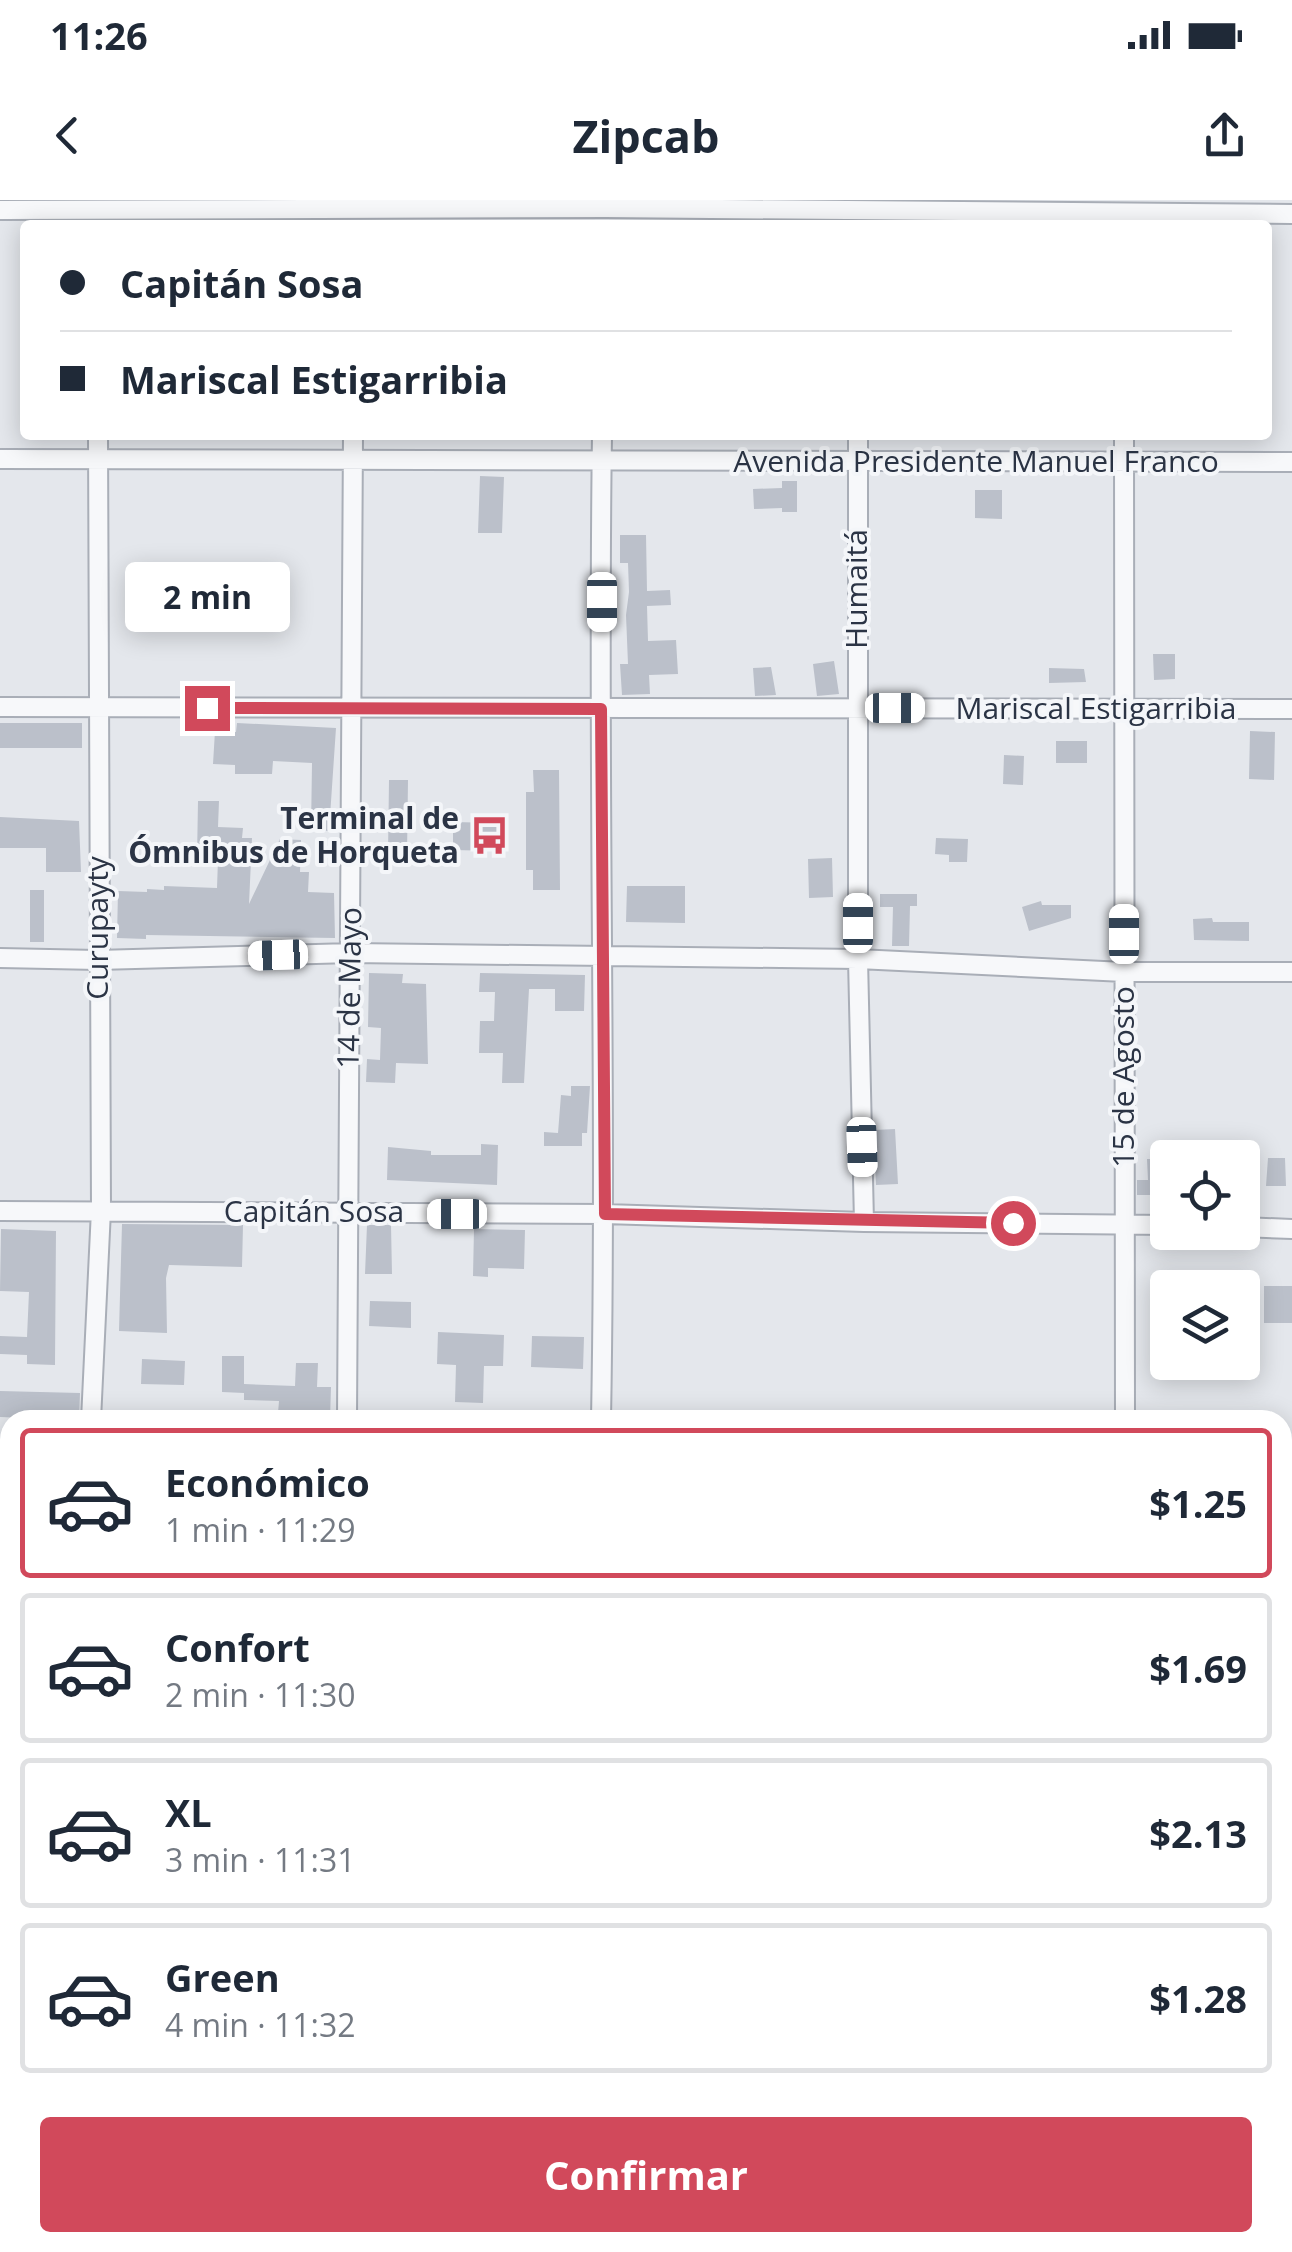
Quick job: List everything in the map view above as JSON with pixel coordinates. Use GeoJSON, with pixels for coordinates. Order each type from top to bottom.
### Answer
{"type":"FeatureCollection","features":[{"type":"Feature","properties":{"kind":"street"},"geometry":{"type":"LineString","coordinates":[[0,210],[606,211],[864,219],[1124,219],[1292,214]]}},
{"type":"Feature","properties":{"kind":"street","name":"Curupayty"},"geometry":{"type":"LineString","coordinates":[[91,1410],[100,1210],[98,440]]}},
{"type":"Feature","properties":{"kind":"street","name":"14 de Mayo"},"geometry":{"type":"LineString","coordinates":[[347,1410],[353,440]]}},
{"type":"Feature","properties":{"kind":"street"},"geometry":{"type":"LineString","coordinates":[[601,1410],[605,1214],[602,440]]}},
{"type":"Feature","properties":{"kind":"street","name":"Humaitá"},"geometry":{"type":"LineString","coordinates":[[858,440],[858,959],[864,1222]]}},
{"type":"Feature","properties":{"kind":"street","name":"15 de Agosto"},"geometry":{"type":"LineString","coordinates":[[1124,440],[1125,1410]]}},
{"type":"Feature","properties":{"kind":"street","name":"Avenida Presidente Manuel Franco"},"geometry":{"type":"LineString","coordinates":[[0,459],[1292,462]]}},
{"type":"Feature","properties":{"kind":"street","name":"Mariscal Estigarribia"},"geometry":{"type":"LineString","coordinates":[[0,706],[1292,709]]}},
{"type":"Feature","properties":{"kind":"street"},"geometry":{"type":"LineString","coordinates":[[0,958],[98,960],[350,953],[858,959],[1124,972],[1292,972]]}},
{"type":"Feature","properties":{"kind":"street","name":"Capitán Sosa"},"geometry":{"type":"LineString","coordinates":[[0,1210],[605,1214],[1150,1225]]}},
{"type":"Feature","properties":{"kind":"street"},"geometry":{"type":"LineString","coordinates":[[1260,1228],[1292,1229]]}},
{"type":"Feature","properties":{"kind":"building"},"geometry":{"type":"Polygon","coordinates":[[[480,476],[504,477],[502,533],[478,533],[480,476]]]}},
{"type":"Feature","properties":{"kind":"building"},"geometry":{"type":"Polygon","coordinates":[[[782,481],[797,481],[797,512],[754,509],[753,489],[782,488],[782,481]]]}},
{"type":"Feature","properties":{"kind":"building"},"geometry":{"type":"Polygon","coordinates":[[[975,490],[1002,490],[1002,519],[975,518],[975,490]]]}},
{"type":"Feature","properties":{"kind":"building"},"geometry":{"type":"Polygon","coordinates":[[[620,535],[646,535],[647,591],[670,590],[671,605],[647,606],[648,641],[676,640],[678,674],[649,675],[650,694],[622,695],[620,664],[628,664],[629,592],[628,563],[620,563],[620,535]]]}},
{"type":"Feature","properties":{"kind":"building"},"geometry":{"type":"Polygon","coordinates":[[[1153,654],[1175,654],[1175,679],[1154,680],[1153,654]]]}},
{"type":"Feature","properties":{"kind":"building"},"geometry":{"type":"Polygon","coordinates":[[[834,661],[839,694],[817,696],[813,664],[834,661]]]}},
{"type":"Feature","properties":{"kind":"building"},"geometry":{"type":"Polygon","coordinates":[[[771,667],[776,695],[755,696],[753,668],[771,667]]]}},
{"type":"Feature","properties":{"kind":"building"},"geometry":{"type":"Polygon","coordinates":[[[1049,668],[1084,669],[1086,682],[1049,683],[1049,668]]]}},
{"type":"Feature","properties":{"kind":"building"},"geometry":{"type":"Polygon","coordinates":[[[0,723],[82,723],[82,748],[0,748],[0,723]]]}},
{"type":"Feature","properties":{"kind":"building"},"geometry":{"type":"Polygon","coordinates":[[[237,723],[336,728],[329,831],[311,830],[312,763],[273,761],[272,774],[235,774],[235,765],[213,764],[215,731],[236,732],[237,723]]]}},
{"type":"Feature","properties":{"kind":"building"},"geometry":{"type":"Polygon","coordinates":[[[1250,731],[1275,732],[1274,780],[1249,779],[1250,731]]]}},
{"type":"Feature","properties":{"kind":"building"},"geometry":{"type":"Polygon","coordinates":[[[1056,741],[1087,741],[1087,763],[1056,763],[1056,741]]]}},
{"type":"Feature","properties":{"kind":"building"},"geometry":{"type":"Polygon","coordinates":[[[1004,755],[1024,756],[1023,785],[1003,784],[1004,755]]]}},
{"type":"Feature","properties":{"kind":"building"},"geometry":{"type":"Polygon","coordinates":[[[533,770],[559,770],[560,890],[533,890],[533,870],[526,870],[526,792],[534,792],[533,770]]]}},
{"type":"Feature","properties":{"kind":"building"},"geometry":{"type":"Polygon","coordinates":[[[389,780],[408,780],[407,855],[388,854],[389,780]]]}},
{"type":"Feature","properties":{"kind":"building"},"geometry":{"type":"Polygon","coordinates":[[[198,801],[219,801],[218,827],[243,828],[242,838],[252,838],[249,904],[280,839],[301,840],[300,872],[309,872],[308,892],[334,893],[335,938],[117,938],[118,891],[147,892],[164,890],[164,886],[217,888],[218,859],[197,858],[198,801]]]}},
{"type":"Feature","properties":{"kind":"building"},"geometry":{"type":"Polygon","coordinates":[[[0,817],[79,821],[81,872],[46,872],[46,848],[0,848],[0,817]]]}},
{"type":"Feature","properties":{"kind":"building"},"geometry":{"type":"Polygon","coordinates":[[[453,822],[498,823],[498,851],[453,850],[453,822]]]}},
{"type":"Feature","properties":{"kind":"building"},"geometry":{"type":"Polygon","coordinates":[[[936,838],[968,839],[967,862],[949,862],[949,855],[935,854],[936,838]]]}},
{"type":"Feature","properties":{"kind":"building"},"geometry":{"type":"Polygon","coordinates":[[[832,858],[833,897],[809,898],[808,859],[832,858]]]}},
{"type":"Feature","properties":{"kind":"building"},"geometry":{"type":"Polygon","coordinates":[[[627,886],[685,886],[685,923],[626,922],[627,886]]]}},
{"type":"Feature","properties":{"kind":"building"},"geometry":{"type":"Polygon","coordinates":[[[30,890],[44,890],[44,942],[30,942],[30,890]]]}},
{"type":"Feature","properties":{"kind":"building"},"geometry":{"type":"Polygon","coordinates":[[[880,894],[917,894],[917,906],[910,906],[909,946],[892,946],[893,907],[880,907],[880,894]]]}},
{"type":"Feature","properties":{"kind":"building"},"geometry":{"type":"Polygon","coordinates":[[[1041,901],[1042,905],[1071,905],[1071,918],[1029,931],[1022,907],[1041,901]]]}},
{"type":"Feature","properties":{"kind":"building"},"geometry":{"type":"Polygon","coordinates":[[[1212,918],[1213,922],[1249,922],[1249,941],[1194,940],[1193,919],[1212,918]]]}},
{"type":"Feature","properties":{"kind":"building"},"geometry":{"type":"Polygon","coordinates":[[[369,973],[403,974],[402,983],[426,984],[428,1064],[396,1063],[395,1083],[366,1082],[367,1059],[380,1060],[381,1028],[368,1027],[369,973]]]}},
{"type":"Feature","properties":{"kind":"building"},"geometry":{"type":"Polygon","coordinates":[[[480,973],[585,975],[584,1011],[555,1011],[555,989],[529,989],[524,1083],[502,1083],[503,1053],[479,1053],[480,1021],[494,1021],[495,992],[479,992],[480,973]]]}},
{"type":"Feature","properties":{"kind":"building"},"geometry":{"type":"Polygon","coordinates":[[[571,1086],[590,1086],[587,1133],[582,1133],[582,1146],[544,1146],[544,1132],[558,1133],[561,1095],[571,1096],[571,1086]]]}},
{"type":"Feature","properties":{"kind":"building"},"geometry":{"type":"Polygon","coordinates":[[[895,1129],[898,1184],[876,1185],[874,1130],[895,1129]]]}},
{"type":"Feature","properties":{"kind":"building"},"geometry":{"type":"Polygon","coordinates":[[[481,1144],[498,1145],[497,1185],[387,1180],[388,1147],[431,1151],[431,1155],[481,1155],[481,1144]]]}},
{"type":"Feature","properties":{"kind":"building"},"geometry":{"type":"Polygon","coordinates":[[[1268,1158],[1285,1158],[1286,1186],[1266,1186],[1268,1158]]]}},
{"type":"Feature","properties":{"kind":"building"},"geometry":{"type":"Polygon","coordinates":[[[1150,1159],[1150,1195],[1137,1195],[1137,1180],[1148,1180],[1150,1159]]]}},
{"type":"Feature","properties":{"kind":"building"},"geometry":{"type":"Polygon","coordinates":[[[122,1224],[243,1225],[242,1267],[169,1265],[167,1333],[119,1331],[122,1224]]]}},
{"type":"Feature","properties":{"kind":"building"},"geometry":{"type":"Polygon","coordinates":[[[367,1225],[391,1225],[392,1274],[365,1274],[367,1225]]]}},
{"type":"Feature","properties":{"kind":"building"},"geometry":{"type":"Polygon","coordinates":[[[1,1229],[56,1231],[55,1365],[27,1364],[27,1355],[0,1354],[0,1336],[27,1337],[29,1292],[0,1291],[1,1229]]]}},
{"type":"Feature","properties":{"kind":"building"},"geometry":{"type":"Polygon","coordinates":[[[474,1229],[525,1230],[524,1269],[488,1268],[488,1277],[473,1276],[474,1229]]]}},
{"type":"Feature","properties":{"kind":"building"},"geometry":{"type":"Polygon","coordinates":[[[1264,1286],[1292,1286],[1292,1323],[1264,1323],[1264,1286]]]}},
{"type":"Feature","properties":{"kind":"building"},"geometry":{"type":"Polygon","coordinates":[[[370,1301],[411,1302],[411,1328],[369,1326],[370,1301]]]}},
{"type":"Feature","properties":{"kind":"building"},"geometry":{"type":"Polygon","coordinates":[[[438,1332],[504,1335],[503,1366],[484,1366],[483,1403],[455,1402],[456,1365],[437,1364],[438,1332]]]}},
{"type":"Feature","properties":{"kind":"building"},"geometry":{"type":"Polygon","coordinates":[[[532,1336],[584,1337],[583,1369],[531,1367],[532,1336]]]}},
{"type":"Feature","properties":{"kind":"building"},"geometry":{"type":"Polygon","coordinates":[[[222,1356],[244,1356],[244,1384],[295,1386],[296,1363],[318,1363],[317,1387],[331,1387],[330,1410],[278,1410],[279,1401],[244,1400],[244,1393],[222,1392],[222,1356]]]}},
{"type":"Feature","properties":{"kind":"building"},"geometry":{"type":"Polygon","coordinates":[[[142,1359],[185,1361],[184,1385],[141,1384],[142,1359]]]}},
{"type":"Feature","properties":{"kind":"building"},"geometry":{"type":"Polygon","coordinates":[[[0,1391],[80,1393],[79,1410],[0,1410],[0,1391]]]}},
{"type":"Feature","properties":{"kind":"place","name":"Terminal de Ómnibus de Horqueta"},"geometry":{"type":"Point","coordinates":[489,836]}},
{"type":"Feature","properties":{"kind":"route"},"geometry":{"type":"LineString","coordinates":[[207,708],[601,709],[605,1214],[1013,1223]]}}]}
